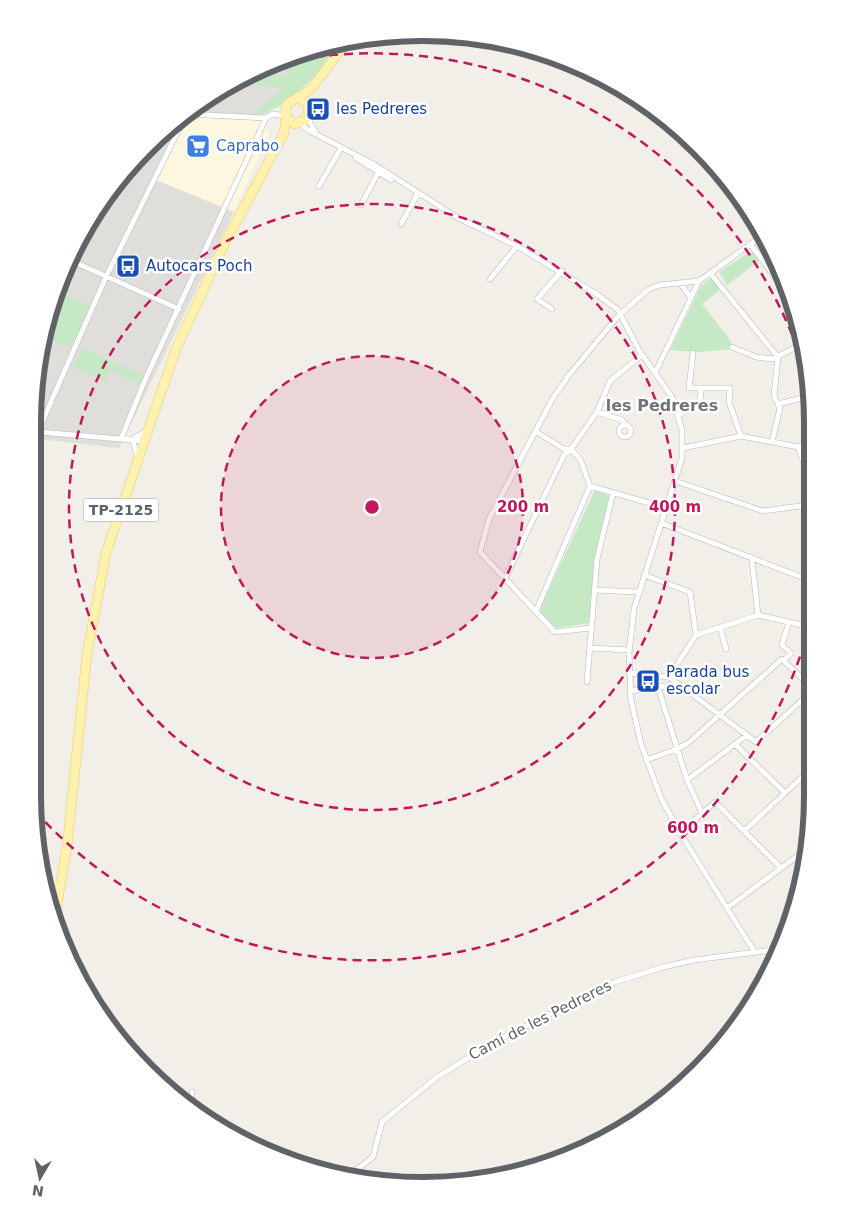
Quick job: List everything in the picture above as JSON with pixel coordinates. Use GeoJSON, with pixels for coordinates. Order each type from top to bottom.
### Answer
{"type":"FeatureCollection","features":[{"type":"Feature","properties":{"kind":"main road","name":"TP-2125"},"geometry":{"type":"LineString","coordinates":[[284,133],[282,116],[287,104],[311,88],[340,51]]}},
{"type":"Feature","properties":{"kind":"main road"},"geometry":{"type":"LineString","coordinates":[[309,110],[311,88]]}},
{"type":"Feature","properties":{"kind":"main road"},"geometry":{"type":"LineString","coordinates":[[298,98],[305,102],[309,110]]}},
{"type":"Feature","properties":{"kind":"main road","name":"TP-2125"},"geometry":{"type":"LineString","coordinates":[[57,903],[67,847],[92,619],[106,553],[176,349],[226,241],[284,133],[306,120],[309,110]]}},
{"type":"Feature","properties":{"kind":"main road"},"geometry":{"type":"LineString","coordinates":[[282,116],[297,124]]}},
{"type":"Feature","properties":{"kind":"street"},"geometry":{"type":"LineString","coordinates":[[309,110],[310,123],[320,137]]}},
{"type":"Feature","properties":{"kind":"street"},"geometry":{"type":"LineString","coordinates":[[197,115],[266,118],[282,116]]}},
{"type":"Feature","properties":{"kind":"street"},"geometry":{"type":"LineString","coordinates":[[121,439],[145,380],[266,118]]}},
{"type":"Feature","properties":{"kind":"street"},"geometry":{"type":"LineString","coordinates":[[297,124],[375,165],[458,218],[517,246],[562,271],[612,305],[642,355],[672,397],[679,415],[683,448],[675,481],[638,592],[629,650],[630,691],[637,728],[646,760],[661,798],[680,833],[754,951]]}},
{"type":"Feature","properties":{"kind":"street"},"geometry":{"type":"LineString","coordinates":[[41,424],[106,278],[179,129]]}},
{"type":"Feature","properties":{"kind":"street"},"geometry":{"type":"LineString","coordinates":[[341,148],[378,173],[418,194]]}},
{"type":"Feature","properties":{"kind":"street"},"geometry":{"type":"LineString","coordinates":[[319,186],[341,148]]}},
{"type":"Feature","properties":{"kind":"street"},"geometry":{"type":"LineString","coordinates":[[361,205],[378,173]]}},
{"type":"Feature","properties":{"kind":"street"},"geometry":{"type":"LineString","coordinates":[[402,224],[418,194]]}},
{"type":"Feature","properties":{"kind":"street"},"geometry":{"type":"LineString","coordinates":[[655,372],[700,281],[757,240]]}},
{"type":"Feature","properties":{"kind":"street"},"geometry":{"type":"LineString","coordinates":[[751,245],[775,277]]}},
{"type":"Feature","properties":{"kind":"street"},"geometry":{"type":"LineString","coordinates":[[490,279],[517,246]]}},
{"type":"Feature","properties":{"kind":"street"},"geometry":{"type":"LineString","coordinates":[[77,263],[179,309]]}},
{"type":"Feature","properties":{"kind":"street"},"geometry":{"type":"LineString","coordinates":[[552,309],[537,299],[562,271]]}},
{"type":"Feature","properties":{"kind":"street"},"geometry":{"type":"LineString","coordinates":[[710,273],[778,357],[774,396],[780,408],[772,442]]}},
{"type":"Feature","properties":{"kind":"street"},"geometry":{"type":"LineString","coordinates":[[590,628],[555,632],[480,552],[480,547],[489,519],[553,398],[569,375],[620,316],[649,289],[660,285],[700,281]]}},
{"type":"Feature","properties":{"kind":"street"},"geometry":{"type":"LineString","coordinates":[[680,283],[691,298]]}},
{"type":"Feature","properties":{"kind":"street"},"geometry":{"type":"LineString","coordinates":[[732,347],[756,357],[774,359],[796,347]]}},
{"type":"Feature","properties":{"kind":"street"},"geometry":{"type":"LineString","coordinates":[[693,353],[689,388],[730,388],[729,402],[741,436]]}},
{"type":"Feature","properties":{"kind":"street"},"geometry":{"type":"LineString","coordinates":[[505,578],[564,454],[571,449],[597,412],[610,381],[642,355]]}},
{"type":"Feature","properties":{"kind":"street"},"geometry":{"type":"LineString","coordinates":[[679,415],[700,403],[701,388]]}},
{"type":"Feature","properties":{"kind":"street"},"geometry":{"type":"LineString","coordinates":[[778,404],[803,398]]}},
{"type":"Feature","properties":{"kind":"street"},"geometry":{"type":"LineString","coordinates":[[597,412],[623,423]]}},
{"type":"Feature","properties":{"kind":"street"},"geometry":{"type":"LineString","coordinates":[[131,440],[148,431]]}},
{"type":"Feature","properties":{"kind":"street"},"geometry":{"type":"LineString","coordinates":[[41,432],[144,442]]}},
{"type":"Feature","properties":{"kind":"street"},"geometry":{"type":"LineString","coordinates":[[535,432],[564,449],[571,449],[580,459],[590,486],[536,611]]}},
{"type":"Feature","properties":{"kind":"street"},"geometry":{"type":"LineString","coordinates":[[683,448],[741,436],[798,447],[804,446]]}},
{"type":"Feature","properties":{"kind":"street"},"geometry":{"type":"LineString","coordinates":[[131,440],[137,461]]}},
{"type":"Feature","properties":{"kind":"street"},"geometry":{"type":"LineString","coordinates":[[798,447],[804,463]]}},
{"type":"Feature","properties":{"kind":"street"},"geometry":{"type":"LineString","coordinates":[[675,481],[763,511],[804,506]]}},
{"type":"Feature","properties":{"kind":"street"},"geometry":{"type":"LineString","coordinates":[[590,486],[666,508]]}},
{"type":"Feature","properties":{"kind":"street"},"geometry":{"type":"LineString","coordinates":[[587,682],[597,559],[613,493]]}},
{"type":"Feature","properties":{"kind":"street"},"geometry":{"type":"LineString","coordinates":[[661,523],[752,560],[804,578]]}},
{"type":"Feature","properties":{"kind":"street"},"geometry":{"type":"LineString","coordinates":[[752,560],[758,615]]}},
{"type":"Feature","properties":{"kind":"street"},"geometry":{"type":"LineString","coordinates":[[644,575],[690,592],[696,635]]}},
{"type":"Feature","properties":{"kind":"street"},"geometry":{"type":"LineString","coordinates":[[594,590],[638,592]]}},
{"type":"Feature","properties":{"kind":"street"},"geometry":{"type":"LineString","coordinates":[[669,677],[696,635],[758,615],[804,626]]}},
{"type":"Feature","properties":{"kind":"street"},"geometry":{"type":"LineString","coordinates":[[646,760],[677,749],[722,714],[792,653],[782,645],[789,622]]}},
{"type":"Feature","properties":{"kind":"street"},"geometry":{"type":"LineString","coordinates":[[720,627],[726,649]]}},
{"type":"Feature","properties":{"kind":"street"},"geometry":{"type":"LineString","coordinates":[[590,648],[629,650]]}},
{"type":"Feature","properties":{"kind":"street"},"geometry":{"type":"LineString","coordinates":[[783,660],[804,680]]}},
{"type":"Feature","properties":{"kind":"street"},"geometry":{"type":"LineString","coordinates":[[629,673],[669,677],[722,714],[756,742],[804,698]]}},
{"type":"Feature","properties":{"kind":"street"},"geometry":{"type":"LineString","coordinates":[[630,691],[679,684]]}},
{"type":"Feature","properties":{"kind":"street"},"geometry":{"type":"LineString","coordinates":[[658,687],[687,780],[702,813]]}},
{"type":"Feature","properties":{"kind":"street"},"geometry":{"type":"LineString","coordinates":[[687,780],[747,735]]}},
{"type":"Feature","properties":{"kind":"street"},"geometry":{"type":"LineString","coordinates":[[735,744],[785,793]]}},
{"type":"Feature","properties":{"kind":"street"},"geometry":{"type":"LineString","coordinates":[[744,831],[804,775]]}},
{"type":"Feature","properties":{"kind":"street"},"geometry":{"type":"LineString","coordinates":[[680,833],[715,802],[781,868]]}},
{"type":"Feature","properties":{"kind":"street"},"geometry":{"type":"LineString","coordinates":[[727,908],[798,855]]}},
{"type":"Feature","properties":{"kind":"street","name":"Camí de les Pedreres"},"geometry":{"type":"LineString","coordinates":[[356,1170],[373,1157],[382,1122],[437,1077],[472,1054],[615,982],[663,966],[754,951],[771,950]]}},
{"type":"Feature","properties":{"kind":"street"},"geometry":{"type":"LineString","coordinates":[[191,1099],[192,1092]]}},
{"type":"Feature","properties":{"kind":"shaded area"},"geometry":{"type":"Polygon","coordinates":[[[332,52],[313,79],[264,116],[202,112],[232,92],[277,70],[300,61],[332,52]]]}},
{"type":"Feature","properties":{"kind":"shaded area"},"geometry":{"type":"Polygon","coordinates":[[[202,112],[264,116],[269,134],[234,212],[156,180],[180,129],[202,112]]]}},
{"type":"Feature","properties":{"kind":"shaded area"},"geometry":{"type":"Polygon","coordinates":[[[180,129],[156,180],[234,212],[119,448],[41,439],[42,398],[49,348],[61,300],[92,232],[120,190],[136,171],[180,129]]]}},
{"type":"Feature","properties":{"kind":"green space"},"geometry":{"type":"Polygon","coordinates":[[[331,52],[314,76],[291,98],[267,112],[254,113],[284,88],[248,84],[274,72],[275,75],[278,74],[281,78],[289,74],[288,70],[282,71],[281,68],[300,61],[331,52]]]}},
{"type":"Feature","properties":{"kind":"green space"},"geometry":{"type":"Polygon","coordinates":[[[750,252],[754,252],[760,260],[727,285],[719,272],[750,252]]]}},
{"type":"Feature","properties":{"kind":"green space"},"geometry":{"type":"Polygon","coordinates":[[[711,278],[721,289],[702,304],[731,341],[732,349],[698,352],[670,350],[701,286],[711,278]]]}},
{"type":"Feature","properties":{"kind":"green space"},"geometry":{"type":"Polygon","coordinates":[[[63,294],[89,306],[70,348],[51,340],[63,294]]]}},
{"type":"Feature","properties":{"kind":"green space"},"geometry":{"type":"Polygon","coordinates":[[[82,348],[144,376],[139,384],[110,370],[105,381],[74,367],[82,348]]]}},
{"type":"Feature","properties":{"kind":"green space"},"geometry":{"type":"Polygon","coordinates":[[[596,490],[609,496],[594,564],[589,623],[556,628],[541,613],[540,609],[596,490]]]}},
{"type":"Feature","properties":{"kind":"place","name":"les Pedreres"},"geometry":{"type":"Point","coordinates":[318,109]}},
{"type":"Feature","properties":{"kind":"place","name":"Caprabo"},"geometry":{"type":"Point","coordinates":[198,146]}},
{"type":"Feature","properties":{"kind":"place","name":"Autocars Poch"},"geometry":{"type":"Point","coordinates":[128,266]}},
{"type":"Feature","properties":{"kind":"place","name":"Parada bus escolar"},"geometry":{"type":"Point","coordinates":[648,681]}},
{"type":"Feature","properties":{"kind":"district","name":"les Pedreres"},"geometry":{"type":"Point","coordinates":[662,405]}}]}
